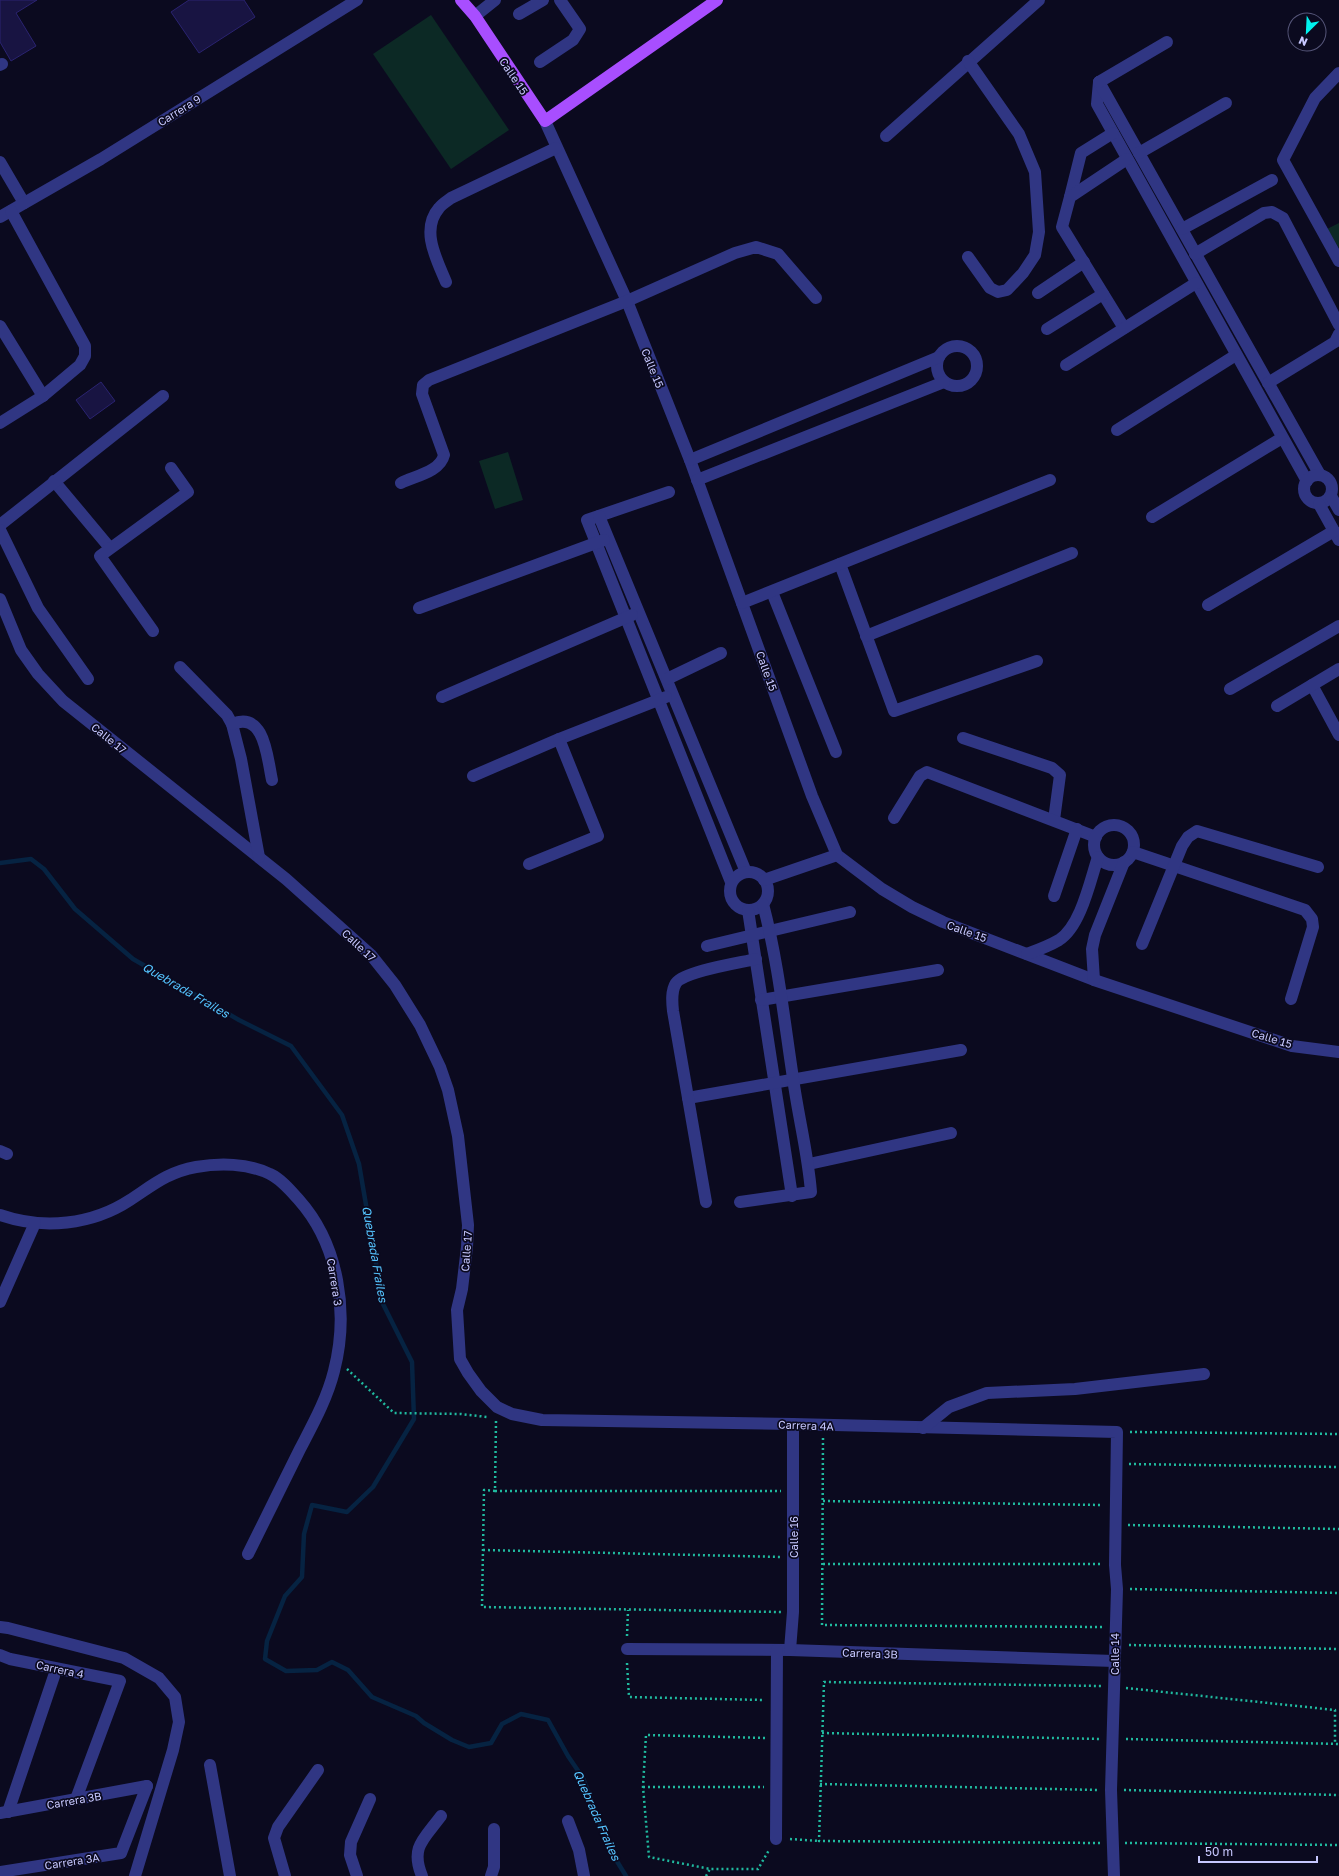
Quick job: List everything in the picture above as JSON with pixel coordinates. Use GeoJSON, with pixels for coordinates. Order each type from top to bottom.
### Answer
{"type":"FeatureCollection","features":[{"type":"Feature","properties":{"kind":"main road","name":"Calle 15"},"geometry":{"type":"LineString","coordinates":[[461,0],[475,16],[545,121]]}},
{"type":"Feature","properties":{"kind":"main road"},"geometry":{"type":"LineString","coordinates":[[545,121],[717,0]]}},
{"type":"Feature","properties":{"kind":"street","name":"Carrera 9"},"geometry":{"type":"LineString","coordinates":[[5,214],[101,159],[356,0]]}},
{"type":"Feature","properties":{"kind":"street"},"geometry":{"type":"LineString","coordinates":[[475,16],[495,0]]}},
{"type":"Feature","properties":{"kind":"street"},"geometry":{"type":"LineString","coordinates":[[519,14],[543,0]]}},
{"type":"Feature","properties":{"kind":"street"},"geometry":{"type":"LineString","coordinates":[[540,62],[573,40],[580,29],[560,0]]}},
{"type":"Feature","properties":{"kind":"street"},"geometry":{"type":"LineString","coordinates":[[886,136],[968,61],[1039,0]]}},
{"type":"Feature","properties":{"kind":"street"},"geometry":{"type":"LineString","coordinates":[[1099,82],[1167,42]]}},
{"type":"Feature","properties":{"kind":"street"},"geometry":{"type":"LineString","coordinates":[[968,61],[1019,134],[1034,172],[1040,232],[1035,255],[1023,273],[1007,290],[998,292],[990,288],[968,258]]}},
{"type":"Feature","properties":{"kind":"street"},"geometry":{"type":"LineString","coordinates":[[1339,74],[1315,98],[1283,160],[1339,260]]}},
{"type":"Feature","properties":{"kind":"street"},"geometry":{"type":"LineString","coordinates":[[1099,82],[1097,104],[1112,133],[1307,481]]}},
{"type":"Feature","properties":{"kind":"street"},"geometry":{"type":"LineString","coordinates":[[1099,82],[1320,475]]}},
{"type":"Feature","properties":{"kind":"street"},"geometry":{"type":"LineString","coordinates":[[1139,153],[1226,103]]}},
{"type":"Feature","properties":{"kind":"street","name":"Calle 15"},"geometry":{"type":"LineString","coordinates":[[545,121],[627,301],[690,460],[812,796],[837,855],[882,889],[912,907],[943,922],[1094,980],[1292,1046],[1339,1052]]}},
{"type":"Feature","properties":{"kind":"street"},"geometry":{"type":"LineString","coordinates":[[1112,133],[1080,153],[1062,227],[1124,328]]}},
{"type":"Feature","properties":{"kind":"street"},"geometry":{"type":"LineString","coordinates":[[446,282],[430,246],[432,219],[439,208],[451,198],[556,148]]}},
{"type":"Feature","properties":{"kind":"street"},"geometry":{"type":"LineString","coordinates":[[1070,197],[1127,159]]}},
{"type":"Feature","properties":{"kind":"street"},"geometry":{"type":"LineString","coordinates":[[0,162],[24,203]]}},
{"type":"Feature","properties":{"kind":"street"},"geometry":{"type":"LineString","coordinates":[[1182,229],[1272,180]]}},
{"type":"Feature","properties":{"kind":"street"},"geometry":{"type":"LineString","coordinates":[[1195,254],[1264,213],[1272,212],[1283,218],[1339,325]]}},
{"type":"Feature","properties":{"kind":"street"},"geometry":{"type":"LineString","coordinates":[[0,423],[43,396],[80,365],[85,356],[85,346],[5,214]]}},
{"type":"Feature","properties":{"kind":"street"},"geometry":{"type":"LineString","coordinates":[[401,483],[436,467],[442,462],[444,455],[422,394],[423,386],[429,380],[627,301],[735,253],[756,248],[778,254],[816,298]]}},
{"type":"Feature","properties":{"kind":"street"},"geometry":{"type":"LineString","coordinates":[[1038,293],[1084,262]]}},
{"type":"Feature","properties":{"kind":"street"},"geometry":{"type":"LineString","coordinates":[[1066,366],[1196,283]]}},
{"type":"Feature","properties":{"kind":"street"},"geometry":{"type":"LineString","coordinates":[[1047,329],[1103,294]]}},
{"type":"Feature","properties":{"kind":"street"},"geometry":{"type":"LineString","coordinates":[[0,326],[43,396]]}},
{"type":"Feature","properties":{"kind":"street"},"geometry":{"type":"LineString","coordinates":[[1268,383],[1335,342],[1339,334]]}},
{"type":"Feature","properties":{"kind":"street"},"geometry":{"type":"LineString","coordinates":[[954,346],[964,347],[972,353],[977,362],[977,372],[972,380],[964,386],[954,386],[944,382],[939,375],[936,366],[939,357],[945,350],[954,346]]}},
{"type":"Feature","properties":{"kind":"street"},"geometry":{"type":"LineString","coordinates":[[1117,430],[1236,355]]}},
{"type":"Feature","properties":{"kind":"street"},"geometry":{"type":"LineString","coordinates":[[690,460],[939,357]]}},
{"type":"Feature","properties":{"kind":"street"},"geometry":{"type":"LineString","coordinates":[[697,480],[944,382]]}},
{"type":"Feature","properties":{"kind":"street"},"geometry":{"type":"LineString","coordinates":[[0,525],[162,396]]}},
{"type":"Feature","properties":{"kind":"street"},"geometry":{"type":"LineString","coordinates":[[1152,517],[1282,438]]}},
{"type":"Feature","properties":{"kind":"street"},"geometry":{"type":"LineString","coordinates":[[153,631],[100,556],[188,492],[171,468]]}},
{"type":"Feature","properties":{"kind":"street"},"geometry":{"type":"LineString","coordinates":[[1320,475],[1324,476],[1331,482],[1333,492],[1326,501],[1319,504],[1310,501],[1305,494],[1304,486],[1312,476],[1320,475]]}},
{"type":"Feature","properties":{"kind":"street"},"geometry":{"type":"LineString","coordinates":[[742,603],[1050,480]]}},
{"type":"Feature","properties":{"kind":"street"},"geometry":{"type":"LineString","coordinates":[[54,481],[110,548]]}},
{"type":"Feature","properties":{"kind":"street"},"geometry":{"type":"LineString","coordinates":[[669,492],[587,520],[731,882],[730,894],[732,900],[741,908],[748,910],[762,904],[768,893],[764,880],[753,872],[740,874],[731,882]]}},
{"type":"Feature","properties":{"kind":"street"},"geometry":{"type":"LineString","coordinates":[[1331,496],[1339,510]]}},
{"type":"Feature","properties":{"kind":"street"},"geometry":{"type":"LineString","coordinates":[[1208,605],[1336,535],[1319,504]]}},
{"type":"Feature","properties":{"kind":"street"},"geometry":{"type":"LineString","coordinates":[[599,516],[746,872]]}},
{"type":"Feature","properties":{"kind":"street"},"geometry":{"type":"LineString","coordinates":[[0,530],[38,608],[88,679]]}},
{"type":"Feature","properties":{"kind":"street"},"geometry":{"type":"LineString","coordinates":[[419,608],[609,538]]}},
{"type":"Feature","properties":{"kind":"street"},"geometry":{"type":"LineString","coordinates":[[866,636],[1072,553]]}},
{"type":"Feature","properties":{"kind":"street"},"geometry":{"type":"LineString","coordinates":[[840,564],[894,711],[1037,661]]}},
{"type":"Feature","properties":{"kind":"street"},"geometry":{"type":"LineString","coordinates":[[772,592],[836,752]]}},
{"type":"Feature","properties":{"kind":"street","name":"Calle 17"},"geometry":{"type":"LineString","coordinates":[[0,599],[21,650],[38,674],[63,701],[286,878],[371,955],[395,984],[420,1024],[440,1068],[448,1090],[458,1136],[468,1225],[468,1247],[457,1310],[460,1359],[496,1412]]}},
{"type":"Feature","properties":{"kind":"street"},"geometry":{"type":"LineString","coordinates":[[442,697],[639,612]]}},
{"type":"Feature","properties":{"kind":"street"},"geometry":{"type":"LineString","coordinates":[[1230,689],[1339,626]]}},
{"type":"Feature","properties":{"kind":"street"},"geometry":{"type":"LineString","coordinates":[[667,679],[721,653]]}},
{"type":"Feature","properties":{"kind":"street"},"geometry":{"type":"LineString","coordinates":[[180,667],[227,715],[232,724],[241,759],[259,857]]}},
{"type":"Feature","properties":{"kind":"street"},"geometry":{"type":"LineString","coordinates":[[1277,706],[1339,669]]}},
{"type":"Feature","properties":{"kind":"street"},"geometry":{"type":"LineString","coordinates":[[1312,685],[1339,735]]}},
{"type":"Feature","properties":{"kind":"street"},"geometry":{"type":"LineString","coordinates":[[473,776],[559,739],[673,694]]}},
{"type":"Feature","properties":{"kind":"street"},"geometry":{"type":"LineString","coordinates":[[232,724],[241,720],[247,721],[259,729],[265,746],[272,780]]}},
{"type":"Feature","properties":{"kind":"street"},"geometry":{"type":"LineString","coordinates":[[963,738],[1052,768],[1060,775],[1054,820]]}},
{"type":"Feature","properties":{"kind":"street"},"geometry":{"type":"LineString","coordinates":[[529,864],[598,836],[559,739]]}},
{"type":"Feature","properties":{"kind":"street"},"geometry":{"type":"LineString","coordinates":[[894,818],[920,776],[927,772],[1096,837]]}},
{"type":"Feature","properties":{"kind":"street"},"geometry":{"type":"LineString","coordinates":[[1094,980],[1092,949],[1095,935],[1124,862],[1133,852],[1134,846],[1130,832],[1119,825],[1105,827],[1096,837],[1095,851],[1098,857],[1110,864],[1124,862]]}},
{"type":"Feature","properties":{"kind":"street"},"geometry":{"type":"LineString","coordinates":[[1054,896],[1077,830]]}},
{"type":"Feature","properties":{"kind":"street"},"geometry":{"type":"LineString","coordinates":[[1142,944],[1174,866],[1188,837],[1197,832],[1318,867]]}},
{"type":"Feature","properties":{"kind":"street"},"geometry":{"type":"LineString","coordinates":[[1133,852],[1305,910],[1312,919],[1313,927],[1291,999]]}},
{"type":"Feature","properties":{"kind":"street"},"geometry":{"type":"LineString","coordinates":[[764,880],[837,855]]}},
{"type":"Feature","properties":{"kind":"street"},"geometry":{"type":"LineString","coordinates":[[1027,954],[1060,940],[1072,929],[1079,914],[1098,857]]}},
{"type":"Feature","properties":{"kind":"street"},"geometry":{"type":"LineString","coordinates":[[740,1202],[792,1196],[811,1192],[809,1164],[793,1079],[782,997],[770,931],[762,904]]}},
{"type":"Feature","properties":{"kind":"street"},"geometry":{"type":"LineString","coordinates":[[748,910],[792,1196]]}},
{"type":"Feature","properties":{"kind":"street"},"geometry":{"type":"LineString","coordinates":[[707,946],[850,912]]}},
{"type":"Feature","properties":{"kind":"street"},"geometry":{"type":"LineString","coordinates":[[706,1202],[672,1011],[673,988],[677,982],[687,975],[756,960]]}},
{"type":"Feature","properties":{"kind":"street"},"geometry":{"type":"LineString","coordinates":[[761,1000],[938,970]]}},
{"type":"Feature","properties":{"kind":"street"},"geometry":{"type":"LineString","coordinates":[[688,1098],[961,1050]]}},
{"type":"Feature","properties":{"kind":"street"},"geometry":{"type":"LineString","coordinates":[[809,1164],[951,1133]]}},
{"type":"Feature","properties":{"kind":"street","name":"Carrera 3"},"geometry":{"type":"LineString","coordinates":[[1,1216],[35,1223],[69,1222],[101,1214],[130,1199],[155,1182],[182,1170],[197,1167],[227,1165],[249,1168],[270,1174],[287,1188],[306,1208],[323,1236],[330,1252],[337,1284],[340,1336],[337,1359],[329,1389],[322,1406],[248,1554]]}},
{"type":"Feature","properties":{"kind":"street"},"geometry":{"type":"LineString","coordinates":[[0,1302],[35,1223]]}},
{"type":"Feature","properties":{"kind":"street"},"geometry":{"type":"LineString","coordinates":[[923,1428],[949,1407],[987,1393],[1075,1389],[1204,1374]]}},
{"type":"Feature","properties":{"kind":"street","name":"Carrera 4A"},"geometry":{"type":"LineString","coordinates":[[496,1412],[542,1420],[793,1424],[823,1426],[1117,1432]]}},
{"type":"Feature","properties":{"kind":"street","name":"Calle 16"},"geometry":{"type":"LineString","coordinates":[[790,1650],[794,1612],[793,1424]]}},
{"type":"Feature","properties":{"kind":"street","name":"Calle 14"},"geometry":{"type":"LineString","coordinates":[[1114,1876],[1111,1790],[1114,1627],[1117,1589],[1115,1564],[1117,1432]]}},
{"type":"Feature","properties":{"kind":"street"},"geometry":{"type":"LineString","coordinates":[[0,1627],[124,1658],[159,1678],[175,1697],[180,1722],[135,1876]]}},
{"type":"Feature","properties":{"kind":"street","name":"Carrera 3B"},"geometry":{"type":"LineString","coordinates":[[627,1649],[790,1650],[1114,1661]]}},
{"type":"Feature","properties":{"kind":"street"},"geometry":{"type":"LineString","coordinates":[[776,1839],[777,1650]]}},
{"type":"Feature","properties":{"kind":"street","name":"Carrera 4"},"geometry":{"type":"LineString","coordinates":[[0,1655],[10,1659],[120,1682],[76,1799]]}},
{"type":"Feature","properties":{"kind":"street"},"geometry":{"type":"LineString","coordinates":[[4,1812],[54,1676]]}},
{"type":"Feature","properties":{"kind":"street"},"geometry":{"type":"LineString","coordinates":[[210,1765],[230,1876]]}},
{"type":"Feature","properties":{"kind":"street"},"geometry":{"type":"LineString","coordinates":[[285,1876],[274,1838],[278,1827],[318,1770]]}},
{"type":"Feature","properties":{"kind":"street","name":"Carrera 3B"},"geometry":{"type":"LineString","coordinates":[[4,1812],[147,1786],[121,1853]]}},
{"type":"Feature","properties":{"kind":"street"},"geometry":{"type":"LineString","coordinates":[[357,1876],[350,1855],[351,1842],[370,1799]]}},
{"type":"Feature","properties":{"kind":"street"},"geometry":{"type":"LineString","coordinates":[[422,1876],[417,1864],[416,1853],[441,1816]]}},
{"type":"Feature","properties":{"kind":"street"},"geometry":{"type":"LineString","coordinates":[[568,1821],[579,1850],[584,1876]]}},
{"type":"Feature","properties":{"kind":"street"},"geometry":{"type":"LineString","coordinates":[[490,1876],[494,1867],[494,1829]]}},
{"type":"Feature","properties":{"kind":"street","name":"Carrera 3A"},"geometry":{"type":"LineString","coordinates":[[0,1872],[121,1853]]}},
{"type":"Feature","properties":{"kind":"path"},"geometry":{"type":"LineString","coordinates":[[337,1359],[394,1413],[461,1414],[496,1412],[495,1491]]}},
{"type":"Feature","properties":{"kind":"path"},"geometry":{"type":"LineString","coordinates":[[823,1426],[822,1625],[1114,1627]]}},
{"type":"Feature","properties":{"kind":"path"},"geometry":{"type":"LineString","coordinates":[[1117,1432],[1339,1434]]}},
{"type":"Feature","properties":{"kind":"path"},"geometry":{"type":"LineString","coordinates":[[1117,1464],[1339,1467]]}},
{"type":"Feature","properties":{"kind":"path"},"geometry":{"type":"LineString","coordinates":[[793,1491],[484,1490],[482,1608],[794,1612]]}},
{"type":"Feature","properties":{"kind":"path"},"geometry":{"type":"LineString","coordinates":[[823,1501],[1117,1505]]}},
{"type":"Feature","properties":{"kind":"path"},"geometry":{"type":"LineString","coordinates":[[1116,1525],[1339,1529]]}},
{"type":"Feature","properties":{"kind":"path"},"geometry":{"type":"LineString","coordinates":[[483,1550],[794,1557]]}},
{"type":"Feature","properties":{"kind":"path"},"geometry":{"type":"LineString","coordinates":[[823,1564],[1115,1564]]}},
{"type":"Feature","properties":{"kind":"path"},"geometry":{"type":"LineString","coordinates":[[1117,1589],[1339,1593]]}},
{"type":"Feature","properties":{"kind":"path"},"geometry":{"type":"LineString","coordinates":[[628,1610],[628,1697],[777,1700]]}},
{"type":"Feature","properties":{"kind":"path"},"geometry":{"type":"LineString","coordinates":[[1114,1645],[1339,1649]]}},
{"type":"Feature","properties":{"kind":"path"},"geometry":{"type":"LineString","coordinates":[[819,1841],[820,1784],[822,1733],[824,1682],[1114,1686],[1335,1710],[1337,1744],[822,1733]]}},
{"type":"Feature","properties":{"kind":"path"},"geometry":{"type":"LineString","coordinates":[[776,1738],[646,1735],[644,1787],[649,1857],[710,1869],[758,1869],[776,1839],[819,1841],[1339,1845]]}},
{"type":"Feature","properties":{"kind":"path"},"geometry":{"type":"LineString","coordinates":[[820,1784],[1339,1795]]}},
{"type":"Feature","properties":{"kind":"path"},"geometry":{"type":"LineString","coordinates":[[644,1787],[777,1787]]}},
{"type":"Feature","properties":{"kind":"path"},"geometry":{"type":"LineString","coordinates":[[706,1876],[710,1869]]}},
{"type":"Feature","properties":{"kind":"green space"},"geometry":{"type":"Polygon","coordinates":[[[431,15],[509,130],[451,169],[373,54],[431,15]]]}},
{"type":"Feature","properties":{"kind":"green space"},"geometry":{"type":"Polygon","coordinates":[[[1339,223],[1339,248],[1327,229],[1339,223]]]}},
{"type":"Feature","properties":{"kind":"green space"},"geometry":{"type":"Polygon","coordinates":[[[508,452],[523,500],[495,509],[479,461],[508,452]]]}},
{"type":"Feature","properties":{"kind":"building"},"geometry":{"type":"Polygon","coordinates":[[[0,0],[37,0],[16,13],[36,46],[11,61],[0,42],[0,0]]]}},
{"type":"Feature","properties":{"kind":"building"},"geometry":{"type":"Polygon","coordinates":[[[189,0],[244,0],[255,17],[199,53],[171,12],[189,0]]]}},
{"type":"Feature","properties":{"kind":"building"},"geometry":{"type":"Polygon","coordinates":[[[101,382],[115,401],[90,419],[76,400],[101,382]]]}},
{"type":"Feature","properties":{"kind":"waterway","name":"Quebrada Frailes"},"geometry":{"type":"LineString","coordinates":[[0,863],[31,859],[44,869],[75,909],[133,959],[239,1020],[291,1046],[342,1115],[359,1164],[383,1304],[412,1362],[414,1419],[373,1487],[347,1512],[312,1505],[304,1534],[302,1577],[285,1596],[267,1641],[265,1659],[286,1671],[317,1670],[332,1662],[348,1670],[372,1697],[416,1716],[424,1723],[452,1740],[469,1747],[491,1743],[502,1724],[521,1714],[548,1720],[568,1756],[583,1778],[610,1850],[626,1876]]}}]}
